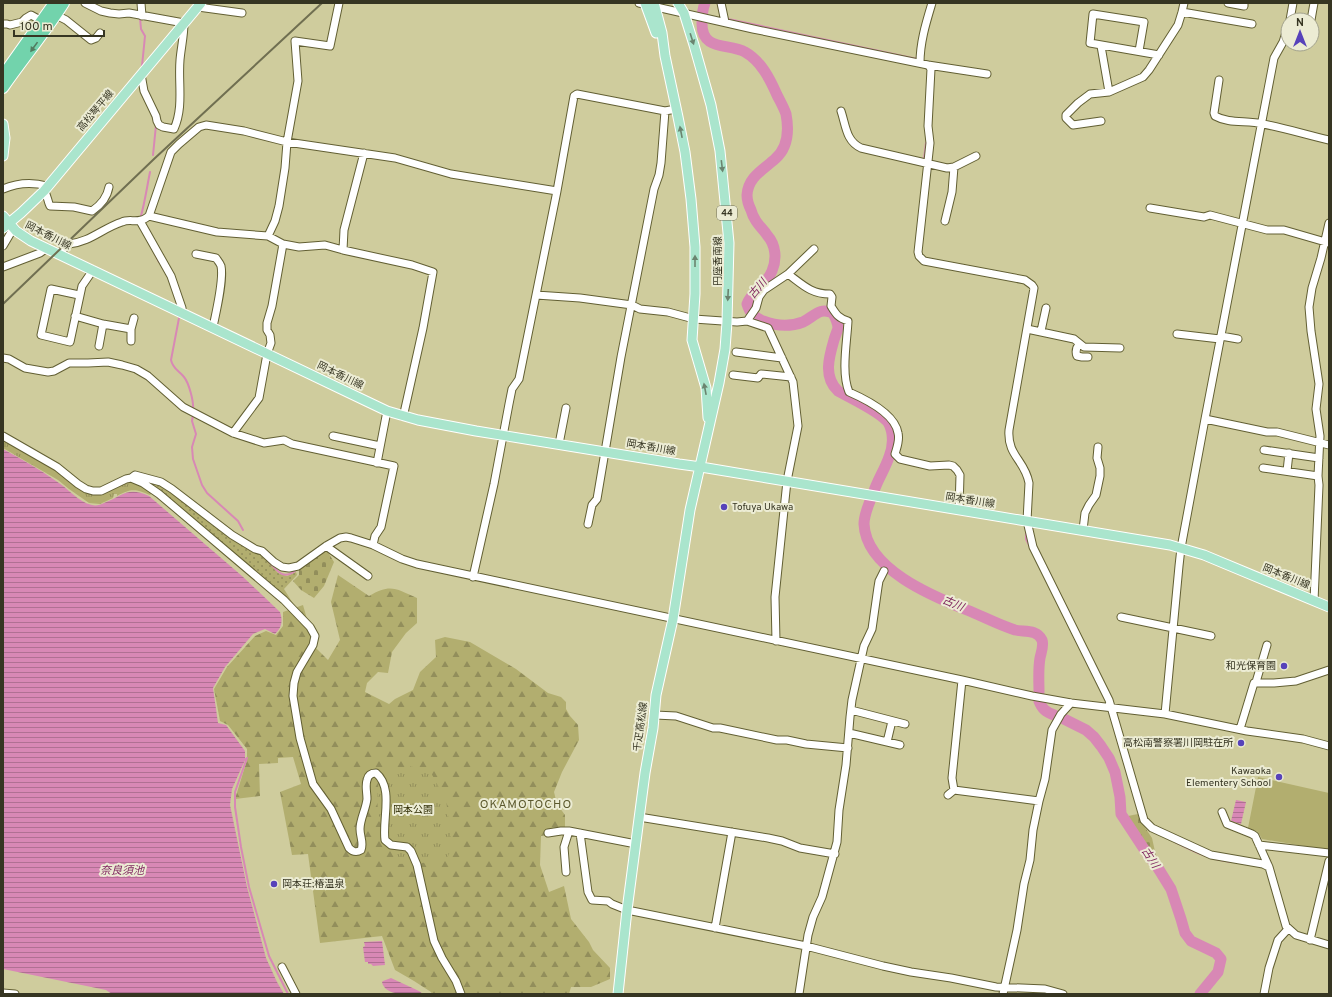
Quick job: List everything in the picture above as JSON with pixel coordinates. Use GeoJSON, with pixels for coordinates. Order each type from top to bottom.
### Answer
{"type":"FeatureCollection","features":[{"type":"Feature","properties":{"kind":"highway"},"geometry":{"type":"LineString","coordinates":[[3,75],[54,3]]}},
{"type":"Feature","properties":{"kind":"highway"},"geometry":{"type":"LineString","coordinates":[[3,88],[32,50],[64,3]]}},
{"type":"Feature","properties":{"kind":"main road","name":"円座香南線"},"geometry":{"type":"LineString","coordinates":[[678,3],[684,13],[711,104],[720,151],[729,243],[725,349],[701,466]]}},
{"type":"Feature","properties":{"kind":"main road","name":"円座香南線"},"geometry":{"type":"LineString","coordinates":[[648,4],[665,56],[685,152],[692,206],[695,247],[694,319],[692,340],[706,388],[708,428]]}},
{"type":"Feature","properties":{"kind":"main road","name":"高松琴平線"},"geometry":{"type":"LineString","coordinates":[[8,227],[46,189],[199,5]]}},
{"type":"Feature","properties":{"kind":"main road"},"geometry":{"type":"LineString","coordinates":[[3,124],[5,138],[3,156]]}},
{"type":"Feature","properties":{"kind":"main road","name":"岡本香川線"},"geometry":{"type":"LineString","coordinates":[[3,216],[8,227],[21,235],[267,354],[387,411],[402,416],[604,452],[701,466],[1158,543],[1182,548],[1204,555],[1329,607]]}},
{"type":"Feature","properties":{"kind":"main road","name":"千疋高松線"},"geometry":{"type":"LineString","coordinates":[[618,994],[627,910],[655,715],[656,696],[673,619],[690,510],[701,466]]}},
{"type":"Feature","properties":{"kind":"street"},"geometry":{"type":"LineString","coordinates":[[85,3],[110,13],[129,13],[184,23],[180,62],[180,100],[178,120],[174,129],[159,125],[153,107],[144,91],[141,74]]}},
{"type":"Feature","properties":{"kind":"street"},"geometry":{"type":"LineString","coordinates":[[141,3],[142,16]]}},
{"type":"Feature","properties":{"kind":"street"},"geometry":{"type":"LineString","coordinates":[[268,236],[275,221],[279,206],[285,168],[287,142],[298,81],[296,41],[330,46],[339,3]]}},
{"type":"Feature","properties":{"kind":"street"},"geometry":{"type":"LineString","coordinates":[[721,3],[725,22]]}},
{"type":"Feature","properties":{"kind":"street"},"geometry":{"type":"LineString","coordinates":[[920,63],[922,39],[932,3]]}},
{"type":"Feature","properties":{"kind":"street"},"geometry":{"type":"LineString","coordinates":[[1101,121],[1074,124],[1066,118],[1066,115],[1090,94],[1109,92],[1143,77],[1178,25],[1184,3]]}},
{"type":"Feature","properties":{"kind":"street"},"geometry":{"type":"LineString","coordinates":[[1228,3],[1244,6],[1244,3]]}},
{"type":"Feature","properties":{"kind":"street"},"geometry":{"type":"LineString","coordinates":[[648,4],[928,65],[987,74]]}},
{"type":"Feature","properties":{"kind":"street"},"geometry":{"type":"LineString","coordinates":[[199,5],[242,13]]}},
{"type":"Feature","properties":{"kind":"street"},"geometry":{"type":"LineString","coordinates":[[1182,12],[1252,24]]}},
{"type":"Feature","properties":{"kind":"street"},"geometry":{"type":"LineString","coordinates":[[1139,51],[1144,22],[1092,14],[1090,43],[1159,55]]}},
{"type":"Feature","properties":{"kind":"street"},"geometry":{"type":"LineString","coordinates":[[3,24],[10,25],[22,22],[31,15],[42,21],[56,15],[66,20],[91,40],[96,38],[100,32]]}},
{"type":"Feature","properties":{"kind":"street"},"geometry":{"type":"LineString","coordinates":[[1101,46],[1109,92]]}},
{"type":"Feature","properties":{"kind":"street"},"geometry":{"type":"LineString","coordinates":[[1165,714],[1182,548],[1261,123],[1274,58],[1280,47]]}},
{"type":"Feature","properties":{"kind":"street"},"geometry":{"type":"LineString","coordinates":[[928,65],[931,69],[928,126],[930,143],[918,252],[919,256],[924,261],[1025,280],[1032,285],[1034,292],[1009,436],[1012,450],[1024,469],[1029,483],[1027,521],[1034,547],[1109,700],[1142,814],[1147,824],[1152,828],[1211,855],[1263,864],[1269,867]]}},
{"type":"Feature","properties":{"kind":"street"},"geometry":{"type":"LineString","coordinates":[[1219,80],[1214,112],[1215,116],[1219,119],[1261,123],[1329,140]]}},
{"type":"Feature","properties":{"kind":"street"},"geometry":{"type":"LineString","coordinates":[[474,577],[504,435],[512,389],[519,379],[557,191],[574,96],[577,94],[665,111],[676,109]]}},
{"type":"Feature","properties":{"kind":"street"},"geometry":{"type":"LineString","coordinates":[[588,524],[592,505],[596,498],[621,357],[654,189],[659,176],[665,111]]}},
{"type":"Feature","properties":{"kind":"street"},"geometry":{"type":"LineString","coordinates":[[842,111],[850,140],[854,145],[860,148],[947,168],[954,167],[976,156]]}},
{"type":"Feature","properties":{"kind":"street"},"geometry":{"type":"LineString","coordinates":[[150,216],[171,152],[199,126],[206,125],[244,131],[287,142],[395,158],[451,174],[557,191]]}},
{"type":"Feature","properties":{"kind":"street"},"geometry":{"type":"LineString","coordinates":[[343,250],[344,230],[364,153]]}},
{"type":"Feature","properties":{"kind":"street"},"geometry":{"type":"LineString","coordinates":[[946,221],[952,192],[954,167]]}},
{"type":"Feature","properties":{"kind":"street"},"geometry":{"type":"LineString","coordinates":[[3,189],[16,183],[41,184],[46,189],[50,206],[74,207],[92,212],[105,200],[109,187]]}},
{"type":"Feature","properties":{"kind":"street"},"geometry":{"type":"LineString","coordinates":[[1150,208],[1204,217],[1210,215],[1267,230],[1284,230],[1327,242]]}},
{"type":"Feature","properties":{"kind":"street"},"geometry":{"type":"LineString","coordinates":[[59,254],[69,244],[88,240],[111,226],[124,221],[140,221],[150,216],[217,232],[268,236],[283,244],[299,247],[325,245],[412,265],[433,272],[424,328],[404,413],[402,416]]}},
{"type":"Feature","properties":{"kind":"street"},"geometry":{"type":"LineString","coordinates":[[140,221],[171,276],[182,312]]}},
{"type":"Feature","properties":{"kind":"street"},"geometry":{"type":"LineString","coordinates":[[1314,601],[1320,436],[1316,409],[1318,384],[1310,331],[1309,307],[1312,288],[1327,242],[1329,223]]}},
{"type":"Feature","properties":{"kind":"street"},"geometry":{"type":"LineString","coordinates":[[3,246],[8,227]]}},
{"type":"Feature","properties":{"kind":"street"},"geometry":{"type":"LineString","coordinates":[[233,434],[259,398],[267,354],[271,343],[270,335],[267,330],[267,323],[272,306],[283,244]]}},
{"type":"Feature","properties":{"kind":"street"},"geometry":{"type":"LineString","coordinates":[[3,267],[33,256],[47,248]]}},
{"type":"Feature","properties":{"kind":"street"},"geometry":{"type":"LineString","coordinates":[[536,295],[580,298],[632,306],[640,309],[668,312],[694,319],[737,322],[748,319],[756,308],[759,297],[764,290],[788,274],[814,249]]}},
{"type":"Feature","properties":{"kind":"street"},"geometry":{"type":"LineString","coordinates":[[196,254],[216,258],[221,265],[219,295],[213,327]]}},
{"type":"Feature","properties":{"kind":"street"},"geometry":{"type":"LineString","coordinates":[[79,295],[51,289],[41,335],[70,342],[79,295],[82,286],[93,270]]}},
{"type":"Feature","properties":{"kind":"street"},"geometry":{"type":"LineString","coordinates":[[788,274],[808,289],[820,294],[830,294],[832,297],[831,306],[840,319],[848,321],[846,366],[847,387],[849,392],[882,411],[892,420],[898,432],[898,443],[895,454],[900,459],[930,466],[948,465],[953,466],[957,470],[960,475],[959,510]]}},
{"type":"Feature","properties":{"kind":"street"},"geometry":{"type":"LineString","coordinates":[[1041,331],[1046,308]]}},
{"type":"Feature","properties":{"kind":"street"},"geometry":{"type":"LineString","coordinates":[[75,316],[103,324],[131,329]]}},
{"type":"Feature","properties":{"kind":"street"},"geometry":{"type":"LineString","coordinates":[[131,341],[131,329],[134,318]]}},
{"type":"Feature","properties":{"kind":"street"},"geometry":{"type":"LineString","coordinates":[[748,319],[768,328],[791,377],[793,382],[798,426],[787,481],[775,596],[776,641]]}},
{"type":"Feature","properties":{"kind":"street"},"geometry":{"type":"LineString","coordinates":[[99,346],[103,324]]}},
{"type":"Feature","properties":{"kind":"street"},"geometry":{"type":"LineString","coordinates":[[1027,329],[1074,339],[1079,344],[1088,348],[1120,348]]}},
{"type":"Feature","properties":{"kind":"street"},"geometry":{"type":"LineString","coordinates":[[1177,334],[1238,339]]}},
{"type":"Feature","properties":{"kind":"street"},"geometry":{"type":"LineString","coordinates":[[1079,344],[1076,347],[1077,356],[1088,357]]}},
{"type":"Feature","properties":{"kind":"street"},"geometry":{"type":"LineString","coordinates":[[736,352],[782,358]]}},
{"type":"Feature","properties":{"kind":"street"},"geometry":{"type":"LineString","coordinates":[[3,358],[9,359],[25,368],[48,372],[69,363],[108,362],[122,364],[136,369],[148,376],[183,407],[233,434],[264,443],[284,440],[292,444],[394,466],[381,527],[375,536],[373,545]]}},
{"type":"Feature","properties":{"kind":"street"},"geometry":{"type":"LineString","coordinates":[[733,375],[758,378],[761,374],[791,377]]}},
{"type":"Feature","properties":{"kind":"street"},"geometry":{"type":"LineString","coordinates":[[559,444],[566,408]]}},
{"type":"Feature","properties":{"kind":"street"},"geometry":{"type":"LineString","coordinates":[[377,463],[387,411]]}},
{"type":"Feature","properties":{"kind":"street"},"geometry":{"type":"LineString","coordinates":[[1205,419],[1267,432],[1277,432],[1329,445]]}},
{"type":"Feature","properties":{"kind":"street"},"geometry":{"type":"LineString","coordinates":[[3,436],[57,467],[78,484],[93,491],[101,491],[126,478],[131,478],[136,475],[161,482],[232,535],[255,549],[262,551],[282,567],[289,568],[298,566],[340,538],[352,538],[373,545],[402,559],[417,564],[1032,696],[1112,709],[1165,714],[1240,729],[1303,739],[1329,746]]}},
{"type":"Feature","properties":{"kind":"street"},"geometry":{"type":"LineString","coordinates":[[333,436],[380,446]]}},
{"type":"Feature","properties":{"kind":"street"},"geometry":{"type":"LineString","coordinates":[[1083,530],[1085,513],[1096,495],[1100,476],[1100,468],[1097,458],[1098,447]]}},
{"type":"Feature","properties":{"kind":"street"},"geometry":{"type":"LineString","coordinates":[[1264,450],[1319,458]]}},
{"type":"Feature","properties":{"kind":"street"},"geometry":{"type":"LineString","coordinates":[[1287,471],[1289,453]]}},
{"type":"Feature","properties":{"kind":"street"},"geometry":{"type":"LineString","coordinates":[[1262,468],[1318,476]]}},
{"type":"Feature","properties":{"kind":"street"},"geometry":{"type":"LineString","coordinates":[[131,478],[143,483],[159,494],[284,600],[310,627],[315,636],[314,645],[297,672],[293,696],[300,738],[314,784],[331,809],[349,848],[354,852],[357,852],[361,850],[363,846],[360,827],[367,797],[367,780],[373,773],[376,773],[382,780],[386,795],[385,840],[391,844],[407,847],[411,851],[417,865],[434,941],[456,980],[461,994]]}},
{"type":"Feature","properties":{"kind":"street"},"geometry":{"type":"LineString","coordinates":[[326,546],[368,576]]}},
{"type":"Feature","properties":{"kind":"street"},"geometry":{"type":"LineString","coordinates":[[799,994],[806,946],[813,917],[822,897],[835,854],[839,810],[848,748],[851,710],[856,679],[864,646],[872,629],[878,587],[884,571]]}},
{"type":"Feature","properties":{"kind":"street"},"geometry":{"type":"LineString","coordinates":[[1121,617],[1211,636]]}},
{"type":"Feature","properties":{"kind":"street"},"geometry":{"type":"LineString","coordinates":[[1240,729],[1267,645]]}},
{"type":"Feature","properties":{"kind":"street"},"geometry":{"type":"LineString","coordinates":[[1256,682],[1274,684],[1296,681],[1329,670]]}},
{"type":"Feature","properties":{"kind":"street"},"geometry":{"type":"LineString","coordinates":[[962,680],[951,792],[1038,801]]}},
{"type":"Feature","properties":{"kind":"street"},"geometry":{"type":"LineString","coordinates":[[1004,991],[1017,930],[1024,884],[1030,860],[1038,801],[1044,779],[1052,730],[1056,722],[1071,703]]}},
{"type":"Feature","properties":{"kind":"street"},"geometry":{"type":"LineString","coordinates":[[851,710],[905,724]]}},
{"type":"Feature","properties":{"kind":"street"},"geometry":{"type":"LineString","coordinates":[[655,715],[676,716],[713,728],[720,728],[777,740],[848,748]]}},
{"type":"Feature","properties":{"kind":"street"},"geometry":{"type":"LineString","coordinates":[[887,742],[892,720]]}},
{"type":"Feature","properties":{"kind":"street"},"geometry":{"type":"LineString","coordinates":[[849,733],[900,745]]}},
{"type":"Feature","properties":{"kind":"street"},"geometry":{"type":"LineString","coordinates":[[1222,812],[1226,824],[1255,836],[1269,867],[1288,929],[1296,935],[1329,945]]}},
{"type":"Feature","properties":{"kind":"street"},"geometry":{"type":"LineString","coordinates":[[639,818],[768,838],[782,841],[800,848],[835,854]]}},
{"type":"Feature","properties":{"kind":"street"},"geometry":{"type":"LineString","coordinates":[[548,833],[561,830],[569,831],[636,844]]}},
{"type":"Feature","properties":{"kind":"street"},"geometry":{"type":"LineString","coordinates":[[566,872],[564,847],[569,831]]}},
{"type":"Feature","properties":{"kind":"street"},"geometry":{"type":"LineString","coordinates":[[715,928],[732,832]]}},
{"type":"Feature","properties":{"kind":"street"},"geometry":{"type":"LineString","coordinates":[[580,833],[588,892],[592,900],[608,901],[627,910],[806,946],[883,966],[1004,991],[1044,989],[1063,994]]}},
{"type":"Feature","properties":{"kind":"street"},"geometry":{"type":"LineString","coordinates":[[1259,844],[1329,853]]}},
{"type":"Feature","properties":{"kind":"street"},"geometry":{"type":"LineString","coordinates":[[1310,940],[1329,861]]}},
{"type":"Feature","properties":{"kind":"street"},"geometry":{"type":"LineString","coordinates":[[1264,994],[1269,968],[1278,940],[1288,929]]}},
{"type":"Feature","properties":{"kind":"street"},"geometry":{"type":"LineString","coordinates":[[282,967],[296,994]]}},
{"type":"Feature","properties":{"kind":"street"},"geometry":{"type":"LineString","coordinates":[[3,993],[15,994]]}},
{"type":"Feature","properties":{"kind":"green space"},"geometry":{"type":"Polygon","coordinates":[[[3,439],[58,469],[82,490],[89,494],[104,494],[119,484],[131,481],[139,483],[153,492],[150,495],[134,490],[117,496],[117,494],[114,494],[113,498],[100,504],[89,503],[58,480],[3,448],[3,439]]]}},
{"type":"Feature","properties":{"kind":"green space"},"geometry":{"type":"Polygon","coordinates":[[[146,481],[155,481],[261,554],[278,573],[287,576],[296,572],[297,575],[284,589],[294,605],[154,486],[146,481]]]}},
{"type":"Feature","properties":{"kind":"green space"},"geometry":{"type":"Polygon","coordinates":[[[326,549],[334,562],[324,586],[314,598],[301,590],[293,581],[299,575],[299,569],[326,549]]]}},
{"type":"Feature","properties":{"kind":"green space"},"geometry":{"type":"Polygon","coordinates":[[[338,575],[369,596],[383,590],[393,589],[417,598],[417,623],[406,633],[392,652],[388,673],[378,672],[367,683],[365,692],[389,704],[395,699],[413,690],[420,672],[436,657],[435,640],[445,637],[470,642],[516,669],[548,693],[561,697],[566,702],[566,709],[578,725],[579,740],[562,772],[554,792],[557,804],[565,815],[565,832],[541,836],[540,865],[549,892],[564,886],[571,919],[589,942],[593,950],[610,968],[610,979],[591,987],[571,987],[569,994],[432,994],[395,970],[382,936],[320,943],[308,854],[292,855],[280,792],[301,784],[293,757],[278,758],[278,763],[259,764],[260,796],[235,799],[247,760],[247,749],[228,725],[220,721],[214,689],[227,667],[255,636],[266,631],[276,635],[283,626],[283,612],[303,605],[315,647],[328,660],[340,640],[331,602],[338,575]]]}},
{"type":"Feature","properties":{"kind":"green space","name":"岡本公園"},"geometry":{"type":"Polygon","coordinates":[[[409,766],[430,771],[446,800],[451,836],[451,849],[447,859],[422,863],[398,864],[385,837],[379,818],[377,798],[378,786],[386,771],[409,766]]]}},
{"type":"Feature","properties":{"kind":"green space"},"geometry":{"type":"Polygon","coordinates":[[[1258,777],[1329,793],[1328,850],[1262,839],[1258,832],[1248,828],[1258,777]]]}},
{"type":"Feature","properties":{"kind":"green space"},"geometry":{"type":"Polygon","coordinates":[[[1125,814],[1128,816],[1138,814],[1140,820],[1152,838],[1156,856],[1153,856],[1126,818],[1125,814]]]}},
{"type":"Feature","properties":{"kind":"water","name":"奈良須池"},"geometry":{"type":"Polygon","coordinates":[[[3,449],[43,472],[82,501],[87,503],[100,505],[130,492],[142,493],[149,496],[242,576],[280,612],[281,624],[275,634],[265,629],[253,634],[225,667],[213,688],[218,723],[226,725],[245,751],[245,760],[232,789],[230,805],[247,887],[266,958],[284,994],[112,994],[106,990],[3,969],[3,449]]]}},
{"type":"Feature","properties":{"kind":"water"},"geometry":{"type":"Polygon","coordinates":[[[1236,800],[1246,802],[1241,824],[1231,821],[1236,800]]]}},
{"type":"Feature","properties":{"kind":"water"},"geometry":{"type":"Polygon","coordinates":[[[382,941],[385,965],[373,966],[368,964],[368,962],[365,962],[363,947],[365,946],[364,942],[382,941]]]}},
{"type":"Feature","properties":{"kind":"water"},"geometry":{"type":"Polygon","coordinates":[[[391,978],[423,994],[399,994],[388,990],[384,987],[382,982],[391,978]]]}},
{"type":"Feature","properties":{"kind":"waterway","name":"古川"},"geometry":{"type":"LineString","coordinates":[[705,3],[702,24],[703,33],[706,38],[717,45],[738,49],[745,52],[756,60],[771,83],[784,109],[787,120],[787,132],[783,150],[775,159],[761,170],[750,183],[748,189],[747,199],[752,214],[757,223],[770,239],[775,252],[775,262],[772,271],[750,299],[747,304],[748,307],[753,315],[760,320],[768,323],[783,325],[793,325],[803,322],[817,313],[824,311],[833,313],[838,328],[829,360],[828,367],[830,380],[838,391],[886,420],[892,432],[892,445],[890,453],[886,466],[874,491]]}},
{"type":"Feature","properties":{"kind":"waterway"},"geometry":{"type":"LineString","coordinates":[[140,18],[141,29],[145,36],[142,66]]}},
{"type":"Feature","properties":{"kind":"waterway"},"geometry":{"type":"LineString","coordinates":[[728,19],[917,59]]}},
{"type":"Feature","properties":{"kind":"waterway"},"geometry":{"type":"LineString","coordinates":[[153,155],[156,125]]}},
{"type":"Feature","properties":{"kind":"waterway"},"geometry":{"type":"LineString","coordinates":[[924,159],[926,143]]}},
{"type":"Feature","properties":{"kind":"waterway"},"geometry":{"type":"LineString","coordinates":[[141,216],[150,172]]}},
{"type":"Feature","properties":{"kind":"waterway"},"geometry":{"type":"LineString","coordinates":[[154,252],[159,262]]}},
{"type":"Feature","properties":{"kind":"waterway"},"geometry":{"type":"LineString","coordinates":[[179,318],[171,360],[174,367],[184,377],[188,384],[192,398],[193,410]]}},
{"type":"Feature","properties":{"kind":"waterway"},"geometry":{"type":"LineString","coordinates":[[193,415],[192,421],[196,434],[192,447],[193,459],[202,485],[207,493],[238,521],[243,530]]}},
{"type":"Feature","properties":{"kind":"waterway","name":"古川"},"geometry":{"type":"LineString","coordinates":[[870,501],[864,521],[868,540],[876,554],[888,567],[903,579],[936,597],[1009,628],[1034,633],[1040,636],[1043,645],[1039,666],[1039,692]]}},
{"type":"Feature","properties":{"kind":"waterway"},"geometry":{"type":"LineString","coordinates":[[1026,528],[1026,539],[1030,547]]}},
{"type":"Feature","properties":{"kind":"waterway"},"geometry":{"type":"LineString","coordinates":[[269,562],[280,573],[287,575],[295,571]]}},
{"type":"Feature","properties":{"kind":"waterway","name":"古川"},"geometry":{"type":"LineString","coordinates":[[1039,701],[1045,710],[1054,715]]}},
{"type":"Feature","properties":{"kind":"waterway","name":"古川"},"geometry":{"type":"LineString","coordinates":[[1064,719],[1086,730],[1094,737],[1109,758],[1115,772],[1120,797],[1121,814],[1171,889],[1185,933],[1191,941],[1216,953],[1221,959],[1218,972],[1200,994]]}},
{"type":"Feature","properties":{"kind":"waterway"},"geometry":{"type":"LineString","coordinates":[[245,760],[247,758],[235,792],[235,807],[241,847],[249,887],[269,956],[288,994]]}},
{"type":"Feature","properties":{"kind":"waterway"},"geometry":{"type":"LineString","coordinates":[[1175,842],[1208,857],[1231,862]]}},
{"type":"Feature","properties":{"kind":"railway"},"geometry":{"type":"LineString","coordinates":[[3,304],[154,159],[322,3]]}},
{"type":"Feature","properties":{"kind":"place","name":"Tofuya Ukawa"},"geometry":{"type":"Point","coordinates":[724,507]}},
{"type":"Feature","properties":{"kind":"place","name":"和光保育園"},"geometry":{"type":"Point","coordinates":[1284,666]}},
{"type":"Feature","properties":{"kind":"place","name":"高松南警察署川岡駐在所"},"geometry":{"type":"Point","coordinates":[1241,743]}},
{"type":"Feature","properties":{"kind":"place","name":"Kawaoka Elementery School"},"geometry":{"type":"Point","coordinates":[1279,777]}},
{"type":"Feature","properties":{"kind":"place","name":"岡本荘;椿温泉"},"geometry":{"type":"Point","coordinates":[274,884]}},
{"type":"Feature","properties":{"kind":"district","name":"OKAMOTOCHO"},"geometry":{"type":"Point","coordinates":[526,805]}}]}
